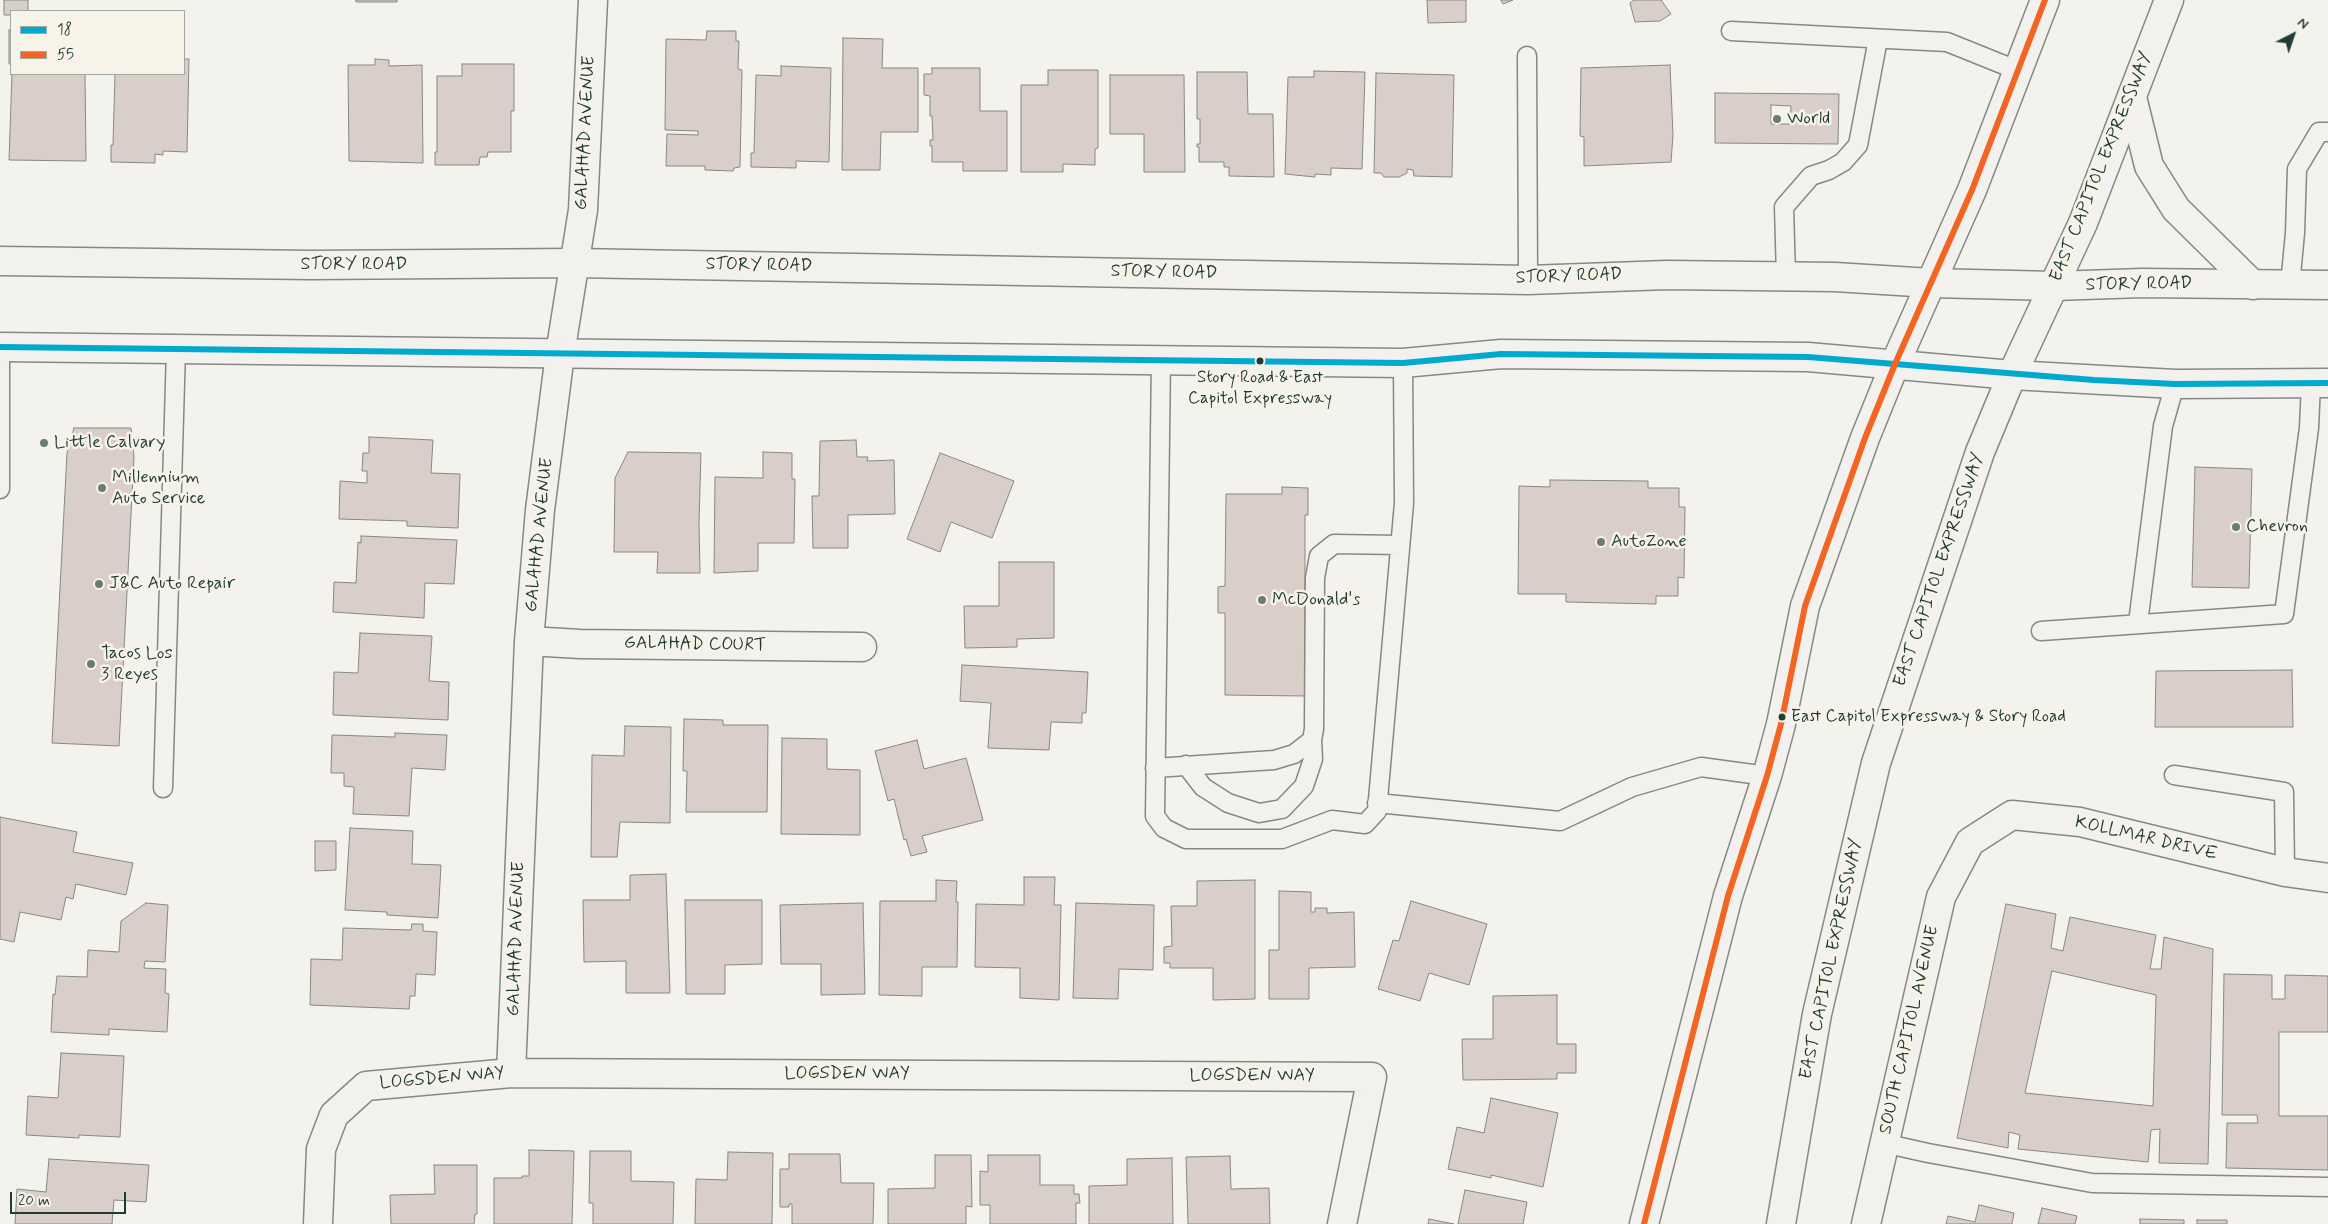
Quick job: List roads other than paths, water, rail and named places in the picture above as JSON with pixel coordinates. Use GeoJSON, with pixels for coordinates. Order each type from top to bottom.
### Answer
{"type":"FeatureCollection","features":[{"type":"Feature","properties":{"kind":"main road","name":"GALAHAD AVENUE"},"geometry":{"type":"LineString","coordinates":[[511,1073],[529,642],[540,510],[560,354],[583,210],[593,0]]}},
{"type":"Feature","properties":{"kind":"main road"},"geometry":{"type":"LineString","coordinates":[[1644,1224],[1728,896],[1767,776],[1781,724],[1805,606],[1865,438],[1895,364],[1972,190],[2045,0]]}},
{"type":"Feature","properties":{"kind":"main road","name":"EAST CAPITOL EXPRESSWAY"},"geometry":{"type":"LineString","coordinates":[[1781,1224],[1817,1014],[1876,762],[1980,452],[2012,375],[2084,223],[2169,0]]}},
{"type":"Feature","properties":{"kind":"main road"},"geometry":{"type":"LineString","coordinates":[[2132,97],[2148,166],[2176,209],[2253,285]]}},
{"type":"Feature","properties":{"kind":"main road","name":"STORY ROAD"},"geometry":{"type":"LineString","coordinates":[[0,261],[310,265],[574,263],[1528,280],[1652,275],[1835,277],[1931,283],[2054,286],[2142,283],[2328,285]]}},
{"type":"Feature","properties":{"kind":"main road"},"geometry":{"type":"LineString","coordinates":[[0,347],[1403,363],[1501,354],[1808,357],[2012,375],[2175,384],[2320,383]]}},
{"type":"Feature","properties":{"kind":"main road","name":"GALAHAD COURT"},"geometry":{"type":"LineString","coordinates":[[529,642],[862,647]]}},
{"type":"Feature","properties":{"kind":"main road","name":"KOLLMAR DRIVE"},"geometry":{"type":"LineString","coordinates":[[1970,842],[2012,815],[2080,822],[2285,872],[2328,878]]}},
{"type":"Feature","properties":{"kind":"main road","name":"SOUTH CAPITOL AVENUE"},"geometry":{"type":"LineString","coordinates":[[1866,1224],[1883,1143],[1941,897],[1970,842]]}},
{"type":"Feature","properties":{"kind":"main road","name":"LOGSDEN WAY"},"geometry":{"type":"LineString","coordinates":[[318,1224],[321,1149],[334,1115],[366,1086],[511,1073],[1372,1077],[1342,1224]]}},
{"type":"Feature","properties":{"kind":"lane"},"geometry":{"type":"LineString","coordinates":[[1731,31],[1948,42],[2019,71]]}},
{"type":"Feature","properties":{"kind":"lane"},"geometry":{"type":"LineString","coordinates":[[1786,277],[1784,207],[1811,176],[1829,170],[1843,162],[1858,145],[1878,38]]}},
{"type":"Feature","properties":{"kind":"lane"},"geometry":{"type":"LineString","coordinates":[[1527,56],[1528,280]]}},
{"type":"Feature","properties":{"kind":"lane"},"geometry":{"type":"LineString","coordinates":[[2290,285],[2295,233],[2297,169],[2319,132],[2328,132]]}},
{"type":"Feature","properties":{"kind":"lane"},"geometry":{"type":"LineString","coordinates":[[0,347],[0,489]]}},
{"type":"Feature","properties":{"kind":"lane"},"geometry":{"type":"LineString","coordinates":[[163,788],[176,349]]}},
{"type":"Feature","properties":{"kind":"lane"},"geometry":{"type":"LineString","coordinates":[[1161,360],[1155,816],[1164,828],[1186,840],[1282,839],[1332,820],[1365,824],[1376,811],[1404,503],[1403,363]]}},
{"type":"Feature","properties":{"kind":"lane"},"geometry":{"type":"LineString","coordinates":[[2041,631],[2284,614],[2309,428],[2320,383]]}},
{"type":"Feature","properties":{"kind":"lane"},"geometry":{"type":"LineString","coordinates":[[2138,623],[2163,426],[2175,384]]}},
{"type":"Feature","properties":{"kind":"lane"},"geometry":{"type":"LineString","coordinates":[[1186,765],[1203,787],[1228,803],[1259,813],[1282,809],[1304,786],[1313,760],[1315,578],[1319,556],[1334,544],[1400,545]]}},
{"type":"Feature","properties":{"kind":"lane"},"geometry":{"type":"LineString","coordinates":[[1155,768],[1274,760],[1294,754],[1312,740]]}},
{"type":"Feature","properties":{"kind":"lane"},"geometry":{"type":"LineString","coordinates":[[1377,803],[1560,820],[1632,787],[1701,767],[1767,776]]}},
{"type":"Feature","properties":{"kind":"lane"},"geometry":{"type":"LineString","coordinates":[[2174,775],[2284,792],[2285,872]]}},
{"type":"Feature","properties":{"kind":"lane"},"geometry":{"type":"LineString","coordinates":[[1883,1143],[2092,1183],[2328,1187]]}},
{"type":"Feature","properties":{"kind":"place","name":"World"},"geometry":{"type":"Point","coordinates":[1777,119]}},
{"type":"Feature","properties":{"kind":"place","name":"Story Road & East Capitol Expressway"},"geometry":{"type":"Point","coordinates":[1260,361]}},
{"type":"Feature","properties":{"kind":"place","name":"Little Calvary"},"geometry":{"type":"Point","coordinates":[44,443]}},
{"type":"Feature","properties":{"kind":"place","name":"Millennium Auto Service"},"geometry":{"type":"Point","coordinates":[102,488]}},
{"type":"Feature","properties":{"kind":"place","name":"Chevron"},"geometry":{"type":"Point","coordinates":[2236,527]}},
{"type":"Feature","properties":{"kind":"place","name":"AutoZone"},"geometry":{"type":"Point","coordinates":[1601,542]}},
{"type":"Feature","properties":{"kind":"place","name":"J&C Auto Repair"},"geometry":{"type":"Point","coordinates":[99,584]}},
{"type":"Feature","properties":{"kind":"place","name":"McDonald's"},"geometry":{"type":"Point","coordinates":[1262,600]}},
{"type":"Feature","properties":{"kind":"place","name":"Tacos Los 3 Reyes"},"geometry":{"type":"Point","coordinates":[91,664]}},
{"type":"Feature","properties":{"kind":"place","name":"East Capitol Expressway & Story Road"},"geometry":{"type":"Point","coordinates":[1782,717]}}]}
